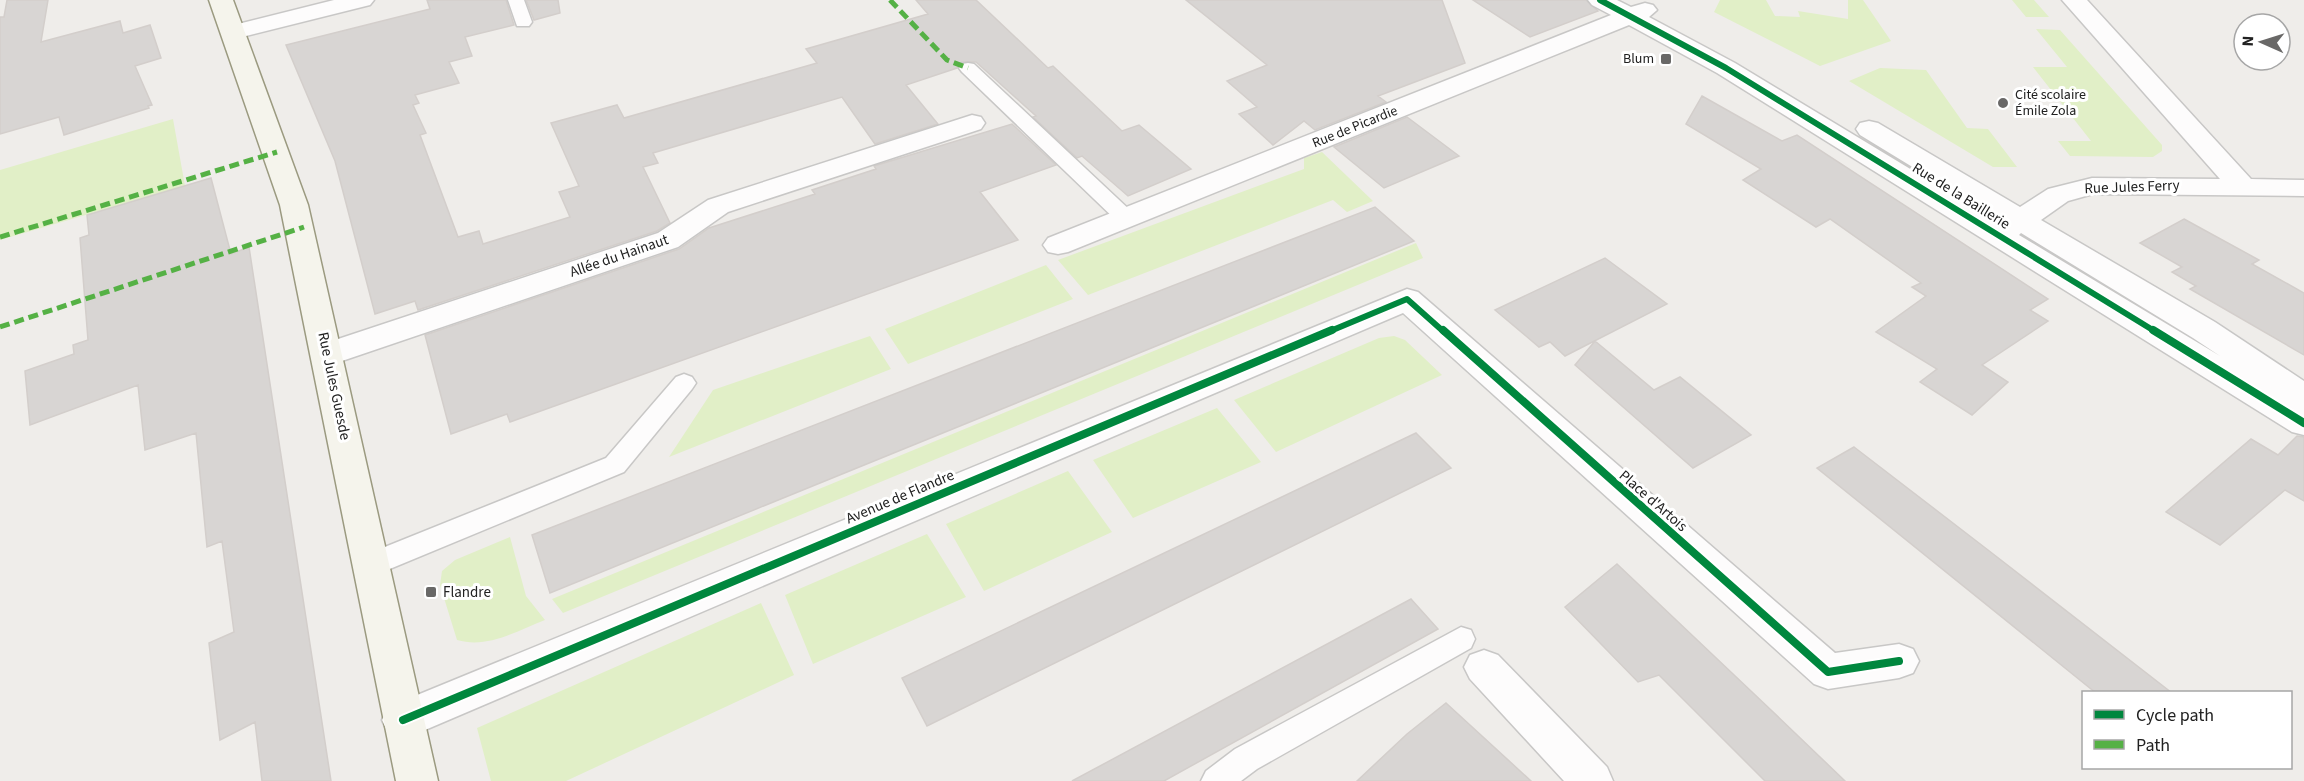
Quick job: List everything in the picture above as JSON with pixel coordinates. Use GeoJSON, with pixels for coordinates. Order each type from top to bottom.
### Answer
{"type":"FeatureCollection","features":[{"type":"Feature","properties":{"kind":"main road","name":"Rue Jules Guesde"},"geometry":{"type":"LineString","coordinates":[[221,0],[294,205],[328,354],[370,565],[417,781]]}},
{"type":"Feature","properties":{"kind":"street"},"geometry":{"type":"LineString","coordinates":[[234,32],[362,0]]}},
{"type":"Feature","properties":{"kind":"street","name":"Rue de la Baillerie"},"geometry":{"type":"LineString","coordinates":[[1600,0],[1640,8],[1726,68],[2010,228],[2204,330],[2304,397]]}},
{"type":"Feature","properties":{"kind":"street"},"geometry":{"type":"LineString","coordinates":[[2074,0],[2243,187]]}},
{"type":"Feature","properties":{"kind":"street","name":"Rue de Picardie"},"geometry":{"type":"LineString","coordinates":[[1058,245],[1640,8]]}},
{"type":"Feature","properties":{"kind":"street","name":"Allée du Hainaut"},"geometry":{"type":"LineString","coordinates":[[328,354],[668,240],[718,206],[972,123]]}},
{"type":"Feature","properties":{"kind":"street","name":"Rue Jules Ferry"},"geometry":{"type":"LineString","coordinates":[[2010,228],[2058,195],[2092,186],[2304,188]]}},
{"type":"Feature","properties":{"kind":"street","name":"Rue de la Baillerie"},"geometry":{"type":"LineString","coordinates":[[2010,228],[2304,423]]}},
{"type":"Feature","properties":{"kind":"street","name":"Place d'Artois"},"geometry":{"type":"LineString","coordinates":[[1407,299],[1828,672],[1899,661]]}},
{"type":"Feature","properties":{"kind":"street","name":"Avenue de Flandre"},"geometry":{"type":"LineString","coordinates":[[404,720],[1407,299]]}},
{"type":"Feature","properties":{"kind":"street"},"geometry":{"type":"LineString","coordinates":[[1472,653],[1592,781]]}},
{"type":"Feature","properties":{"kind":"lane"},"geometry":{"type":"LineString","coordinates":[[516,0],[523,22]]}},
{"type":"Feature","properties":{"kind":"lane"},"geometry":{"type":"LineString","coordinates":[[968,68],[1126,218]]}},
{"type":"Feature","properties":{"kind":"lane"},"geometry":{"type":"LineString","coordinates":[[370,565],[615,465],[684,383]]}},
{"type":"Feature","properties":{"kind":"lane"},"geometry":{"type":"LineString","coordinates":[[1217,781],[1246,759],[1472,653]]}},
{"type":"Feature","properties":{"kind":"green space"},"geometry":{"type":"Polygon","coordinates":[[[1720,0],[1766,0],[1775,16],[1800,17],[1798,11],[1848,19],[1848,0],[1863,0],[1891,41],[1820,66],[1714,12],[1720,0]]]}},
{"type":"Feature","properties":{"kind":"green space"},"geometry":{"type":"Polygon","coordinates":[[[2012,0],[2034,0],[2049,17],[2026,17],[2012,0]]]}},
{"type":"Feature","properties":{"kind":"green space"},"geometry":{"type":"Polygon","coordinates":[[[2036,29],[2060,30],[2162,145],[2162,151],[2153,157],[2070,156],[2058,141],[2091,141],[2033,67],[2067,67],[2036,29]]]}},
{"type":"Feature","properties":{"kind":"green space"},"geometry":{"type":"Polygon","coordinates":[[[1880,68],[1926,70],[1967,128],[1988,129],[2017,167],[1993,167],[1849,81],[1880,68]]]}},
{"type":"Feature","properties":{"kind":"green space"},"geometry":{"type":"Polygon","coordinates":[[[173,119],[185,186],[0,240],[0,170],[173,119]]]}},
{"type":"Feature","properties":{"kind":"green space"},"geometry":{"type":"Polygon","coordinates":[[[1322,152],[1373,201],[1347,212],[1333,200],[1088,295],[1058,260],[1304,169],[1304,158],[1322,152]]]}},
{"type":"Feature","properties":{"kind":"green space"},"geometry":{"type":"Polygon","coordinates":[[[1416,243],[1423,258],[563,613],[552,599],[1416,243]]]}},
{"type":"Feature","properties":{"kind":"green space"},"geometry":{"type":"Polygon","coordinates":[[[1046,265],[1073,299],[908,364],[885,329],[1046,265]]]}},
{"type":"Feature","properties":{"kind":"green space"},"geometry":{"type":"Polygon","coordinates":[[[870,336],[891,369],[669,457],[713,390],[870,336]]]}},
{"type":"Feature","properties":{"kind":"green space"},"geometry":{"type":"Polygon","coordinates":[[[1394,336],[1405,340],[1442,375],[1276,452],[1234,400],[1379,338],[1394,336]]]}},
{"type":"Feature","properties":{"kind":"green space"},"geometry":{"type":"Polygon","coordinates":[[[1217,408],[1261,462],[1133,518],[1093,460],[1217,408]]]}},
{"type":"Feature","properties":{"kind":"green space"},"geometry":{"type":"Polygon","coordinates":[[[1068,471],[1112,532],[984,591],[946,524],[1068,471]]]}},
{"type":"Feature","properties":{"kind":"green space"},"geometry":{"type":"Polygon","coordinates":[[[927,534],[966,597],[813,664],[785,595],[927,534]]]}},
{"type":"Feature","properties":{"kind":"green space"},"geometry":{"type":"Polygon","coordinates":[[[510,537],[526,596],[545,620],[491,641],[457,640],[440,585],[442,571],[455,560],[510,537]]]}},
{"type":"Feature","properties":{"kind":"green space"},"geometry":{"type":"Polygon","coordinates":[[[761,603],[794,675],[566,781],[491,781],[477,728],[761,603]]]}},
{"type":"Feature","properties":{"kind":"building"},"geometry":{"type":"Polygon","coordinates":[[[7,0],[48,0],[41,42],[120,21],[123,33],[150,25],[161,58],[135,66],[152,105],[148,106],[149,108],[64,135],[59,117],[0,134],[0,17],[4,17],[7,0]]]}},
{"type":"Feature","properties":{"kind":"building"},"geometry":{"type":"Polygon","coordinates":[[[427,0],[506,0],[514,25],[465,37],[472,56],[449,62],[459,83],[415,95],[419,103],[413,105],[426,133],[420,135],[458,237],[479,231],[483,244],[570,217],[559,192],[579,186],[551,123],[617,105],[624,118],[817,63],[806,49],[928,14],[916,0],[976,0],[1048,68],[1053,66],[1122,131],[1139,125],[1191,169],[1128,196],[1082,156],[1077,158],[1033,117],[1036,116],[976,62],[962,62],[957,68],[906,85],[938,124],[875,144],[842,97],[653,153],[658,163],[643,167],[670,223],[657,231],[418,310],[415,301],[375,314],[335,161],[286,45],[430,9],[427,0]]]}},
{"type":"Feature","properties":{"kind":"building"},"geometry":{"type":"Polygon","coordinates":[[[526,0],[558,0],[560,13],[534,20],[526,0]]]}},
{"type":"Feature","properties":{"kind":"building"},"geometry":{"type":"Polygon","coordinates":[[[1186,0],[1442,0],[1465,63],[1378,96],[1386,102],[1315,130],[1304,121],[1273,145],[1239,114],[1257,107],[1227,81],[1267,65],[1186,0]]]}},
{"type":"Feature","properties":{"kind":"building"},"geometry":{"type":"Polygon","coordinates":[[[1473,0],[1586,0],[1598,11],[1530,37],[1473,0]]]}},
{"type":"Feature","properties":{"kind":"building"},"geometry":{"type":"Polygon","coordinates":[[[1702,96],[1782,141],[1797,135],[2048,299],[2030,310],[2048,321],[1982,365],[2008,382],[1972,415],[1920,382],[1937,369],[1876,332],[1926,296],[1912,287],[1921,283],[1830,219],[1816,227],[1743,180],[1761,169],[1686,124],[1702,96]]]}},
{"type":"Feature","properties":{"kind":"building"},"geometry":{"type":"Polygon","coordinates":[[[1407,117],[1459,156],[1384,188],[1334,147],[1407,117]]]}},
{"type":"Feature","properties":{"kind":"building"},"geometry":{"type":"Polygon","coordinates":[[[1012,124],[1056,165],[980,192],[1018,240],[510,422],[507,414],[451,434],[425,335],[679,249],[709,228],[815,194],[812,190],[876,169],[874,166],[1012,124]]]}},
{"type":"Feature","properties":{"kind":"building"},"geometry":{"type":"Polygon","coordinates":[[[211,178],[231,254],[249,247],[331,781],[262,781],[255,722],[220,740],[209,643],[234,632],[222,541],[207,547],[196,433],[145,450],[138,385],[30,425],[25,371],[74,354],[73,345],[88,340],[80,238],[89,235],[87,215],[211,178]]]}},
{"type":"Feature","properties":{"kind":"building"},"geometry":{"type":"Polygon","coordinates":[[[1375,207],[1414,241],[550,593],[532,535],[1375,207]]]}},
{"type":"Feature","properties":{"kind":"building"},"geometry":{"type":"Polygon","coordinates":[[[2184,219],[2259,260],[2252,264],[2304,293],[2304,355],[2190,289],[2196,286],[2172,272],[2182,267],[2140,243],[2184,219]]]}},
{"type":"Feature","properties":{"kind":"building"},"geometry":{"type":"Polygon","coordinates":[[[1605,258],[1667,304],[1565,356],[1550,342],[1539,347],[1495,310],[1605,258]]]}},
{"type":"Feature","properties":{"kind":"building"},"geometry":{"type":"Polygon","coordinates":[[[1595,341],[1654,390],[1680,377],[1751,435],[1693,468],[1575,365],[1595,341]]]}},
{"type":"Feature","properties":{"kind":"building"},"geometry":{"type":"Polygon","coordinates":[[[1416,433],[1451,468],[927,726],[902,678],[1416,433]]]}},
{"type":"Feature","properties":{"kind":"building"},"geometry":{"type":"Polygon","coordinates":[[[2297,436],[2304,437],[2304,501],[2285,490],[2220,545],[2166,512],[2251,439],[2278,455],[2297,436]]]}},
{"type":"Feature","properties":{"kind":"building"},"geometry":{"type":"Polygon","coordinates":[[[1854,447],[2169,691],[2094,691],[1817,468],[1854,447]]]}},
{"type":"Feature","properties":{"kind":"building"},"geometry":{"type":"Polygon","coordinates":[[[1617,564],[1845,781],[1765,781],[1659,675],[1638,682],[1565,607],[1617,564]]]}},
{"type":"Feature","properties":{"kind":"building"},"geometry":{"type":"Polygon","coordinates":[[[1411,599],[1438,629],[1164,781],[1072,781],[1411,599]]]}},
{"type":"Feature","properties":{"kind":"building"},"geometry":{"type":"Polygon","coordinates":[[[1446,703],[1531,781],[1357,781],[1407,734],[1446,703]]]}},
{"type":"Feature","properties":{"kind":"marked path"},"geometry":{"type":"LineString","coordinates":[[890,0],[947,60],[968,68]]}},
{"type":"Feature","properties":{"kind":"marked path"},"geometry":{"type":"LineString","coordinates":[[0,237],[277,152]]}},
{"type":"Feature","properties":{"kind":"marked path"},"geometry":{"type":"LineString","coordinates":[[0,327],[304,227]]}},
{"type":"Feature","properties":{"kind":"cycle path"},"geometry":{"type":"LineString","coordinates":[[1600,0],[1726,68],[2304,423]]}},
{"type":"Feature","properties":{"kind":"cycle path"},"geometry":{"type":"LineString","coordinates":[[403,720],[1407,299],[1828,672],[1899,661]]}},
{"type":"Feature","properties":{"kind":"place","name":"Blum"},"geometry":{"type":"Point","coordinates":[1666,59]}},
{"type":"Feature","properties":{"kind":"place","name":"Cité scolaire Émile Zola"},"geometry":{"type":"Point","coordinates":[2003,103]}},
{"type":"Feature","properties":{"kind":"place","name":"Flandre"},"geometry":{"type":"Point","coordinates":[431,592]}}]}
